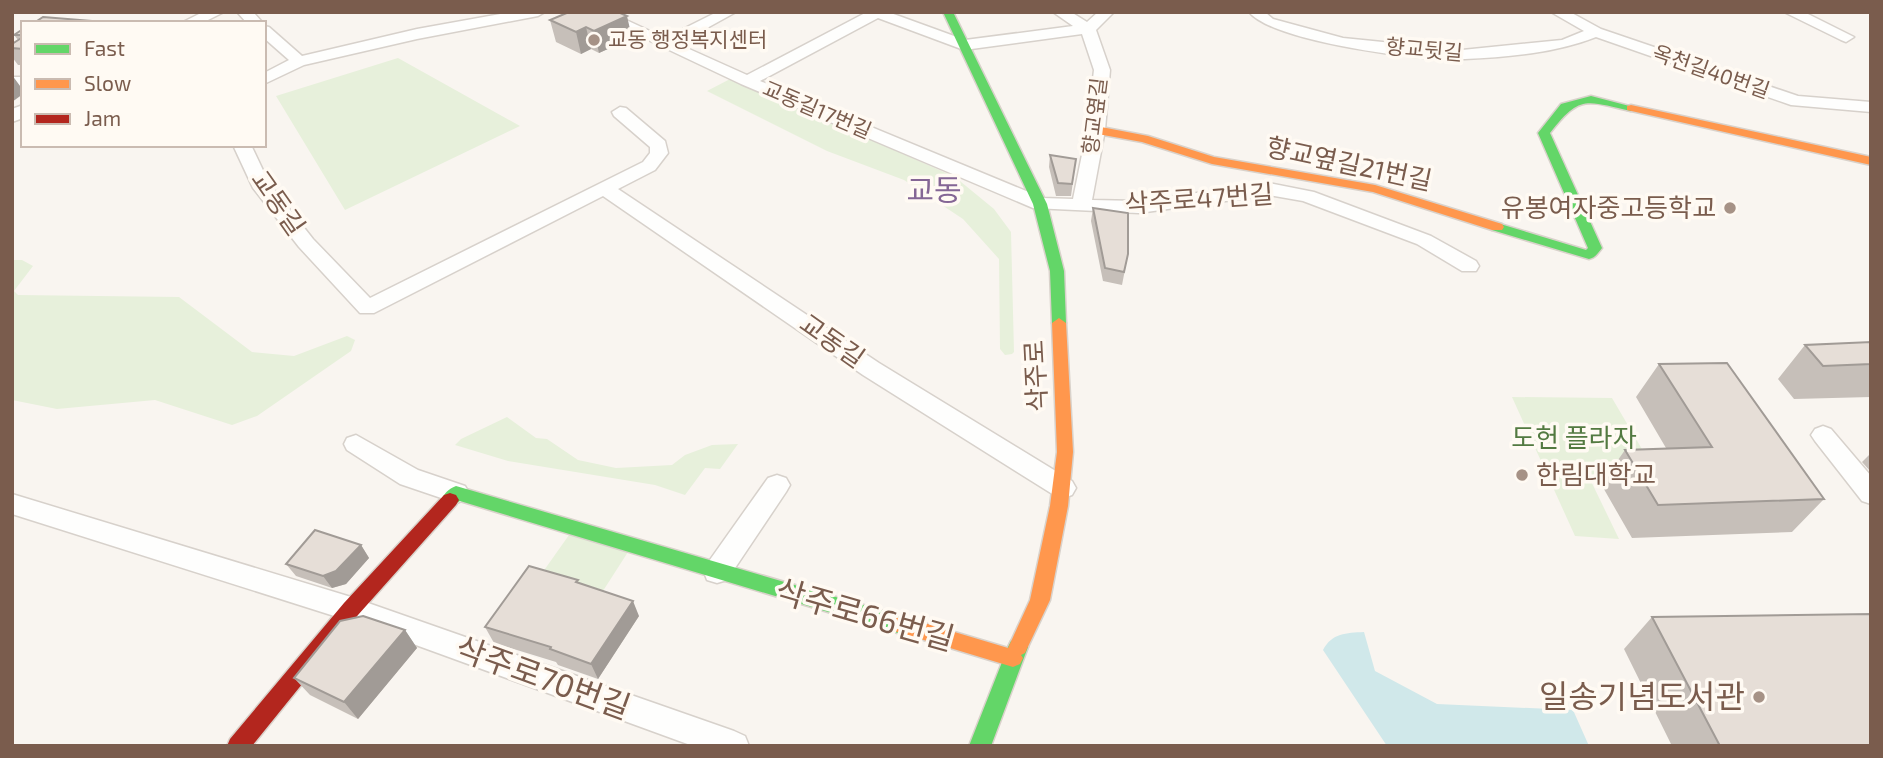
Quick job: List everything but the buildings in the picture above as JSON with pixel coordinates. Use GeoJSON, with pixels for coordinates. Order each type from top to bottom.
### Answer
{"type":"FeatureCollection","features":[{"type":"Feature","properties":{"kind":"street"},"geometry":{"type":"LineString","coordinates":[[193,21],[217,12]]}},
{"type":"Feature","properties":{"kind":"street"},"geometry":{"type":"LineString","coordinates":[[266,66],[538,12]]}},
{"type":"Feature","properties":{"kind":"street","name":"교동길17번길"},"geometry":{"type":"LineString","coordinates":[[596,12],[747,81],[1040,204]]}},
{"type":"Feature","properties":{"kind":"street"},"geometry":{"type":"LineString","coordinates":[[665,44],[729,12]]}},
{"type":"Feature","properties":{"kind":"street","name":"삭주로"},"geometry":{"type":"LineString","coordinates":[[948,12],[1040,204],[1057,271],[1065,452],[1063,488],[1040,600],[1013,658],[981,746]]}},
{"type":"Feature","properties":{"kind":"street"},"geometry":{"type":"LineString","coordinates":[[1060,12],[1088,29]]}},
{"type":"Feature","properties":{"kind":"street"},"geometry":{"type":"LineString","coordinates":[[747,81],[875,13],[964,45],[1088,29],[1107,12]]}},
{"type":"Feature","properties":{"kind":"street","name":"향교뒷길"},"geometry":{"type":"LineString","coordinates":[[1256,12],[1268,22],[1342,43],[1462,55],[1564,44],[1596,32]]}},
{"type":"Feature","properties":{"kind":"street","name":"옥천길40번길"},"geometry":{"type":"LineString","coordinates":[[1558,12],[1596,32],[1741,85],[1797,101],[1871,107]]}},
{"type":"Feature","properties":{"kind":"street"},"geometry":{"type":"LineString","coordinates":[[1791,12],[1846,37]]}},
{"type":"Feature","properties":{"kind":"street","name":"향교옆길"},"geometry":{"type":"LineString","coordinates":[[1082,204],[1096,130],[1102,70],[1088,29]]}},
{"type":"Feature","properties":{"kind":"street"},"geometry":{"type":"LineString","coordinates":[[266,32],[299,61]]}},
{"type":"Feature","properties":{"kind":"street"},"geometry":{"type":"LineString","coordinates":[[266,78],[299,61]]}},
{"type":"Feature","properties":{"kind":"street","name":"향교옆길21번길"},"geometry":{"type":"LineString","coordinates":[[1096,130],[1144,139],[1212,160],[1375,189],[1589,255],[1595,248],[1544,133],[1565,106],[1591,99],[1871,160]]}},
{"type":"Feature","properties":{"kind":"street","name":"교동길"},"geometry":{"type":"LineString","coordinates":[[243,147],[260,184],[306,243],[367,308],[649,166],[659,153],[659,145],[620,112]]}},
{"type":"Feature","properties":{"kind":"street","name":"교동길"},"geometry":{"type":"LineString","coordinates":[[605,189],[871,369],[1063,488]]}},
{"type":"Feature","properties":{"kind":"street","name":"삭주로47번길"},"geometry":{"type":"LineString","coordinates":[[1040,204],[1139,207],[1269,189],[1307,196],[1424,240],[1469,266]]}},
{"type":"Feature","properties":{"kind":"street"},"geometry":{"type":"LineString","coordinates":[[1823,435],[1871,494]]}},
{"type":"Feature","properties":{"kind":"street","name":"삭주로66번길"},"geometry":{"type":"LineString","coordinates":[[356,444],[410,477],[456,493],[1013,658]]}},
{"type":"Feature","properties":{"kind":"street"},"geometry":{"type":"LineString","coordinates":[[717,572],[777,485]]}},
{"type":"Feature","properties":{"kind":"street"},"geometry":{"type":"LineString","coordinates":[[238,746],[351,609],[456,493]]}},
{"type":"Feature","properties":{"kind":"street","name":"삭주로70번길"},"geometry":{"type":"LineString","coordinates":[[14,508],[351,609],[734,746]]}},
{"type":"Feature","properties":{"kind":"green space"},"geometry":{"type":"Polygon","coordinates":[[[398,58],[520,126],[345,210],[276,96],[398,58]]]}},
{"type":"Feature","properties":{"kind":"green space"},"geometry":{"type":"Polygon","coordinates":[[[732,78],[955,177],[994,209],[1011,232],[1014,352],[1005,355],[1000,349],[999,259],[963,219],[904,180],[827,151],[707,91],[732,78]]]}},
{"type":"Feature","properties":{"kind":"green space"},"geometry":{"type":"Polygon","coordinates":[[[12,260],[22,260],[33,266],[14,291],[18,295],[179,297],[252,352],[294,356],[347,336],[355,340],[351,351],[257,416],[232,425],[155,400],[57,409],[12,400],[12,260]]]}},
{"type":"Feature","properties":{"kind":"green space","name":"도헌 플라자"},"geometry":{"type":"Polygon","coordinates":[[[1512,397],[1612,398],[1656,473],[1588,475],[1619,539],[1575,536],[1512,397]]]}},
{"type":"Feature","properties":{"kind":"green space"},"geometry":{"type":"Polygon","coordinates":[[[507,417],[536,438],[547,439],[578,460],[616,468],[672,465],[685,455],[712,445],[738,444],[720,469],[705,468],[685,495],[655,485],[508,461],[455,445],[461,439],[507,417]]]}},
{"type":"Feature","properties":{"kind":"green space"},"geometry":{"type":"Polygon","coordinates":[[[569,535],[628,552],[601,594],[540,576],[569,535]]]}},
{"type":"Feature","properties":{"kind":"water"},"geometry":{"type":"Polygon","coordinates":[[[1364,632],[1375,671],[1437,704],[1573,710],[1589,746],[1387,746],[1323,650],[1335,637],[1364,632]]]}},
{"type":"Feature","properties":{"kind":"traffic: fast"},"geometry":{"type":"LineString","coordinates":[[948,12],[1040,204],[1057,271],[1059,323]]}},
{"type":"Feature","properties":{"kind":"traffic: fast"},"geometry":{"type":"LineString","coordinates":[[1497,227],[1589,255],[1595,248],[1544,133],[1565,106],[1591,99],[1631,108]]}},
{"type":"Feature","properties":{"kind":"traffic: fast"},"geometry":{"type":"LineString","coordinates":[[450,500],[456,493],[901,625]]}},
{"type":"Feature","properties":{"kind":"traffic: fast"},"geometry":{"type":"LineString","coordinates":[[980,746],[1018,647]]}},
{"type":"Feature","properties":{"kind":"traffic: slow"},"geometry":{"type":"LineString","coordinates":[[1631,108],[1871,161]]}},
{"type":"Feature","properties":{"kind":"traffic: slow"},"geometry":{"type":"LineString","coordinates":[[1096,130],[1144,139],[1212,160],[1375,189],[1497,227]]}},
{"type":"Feature","properties":{"kind":"traffic: slow"},"geometry":{"type":"LineString","coordinates":[[1018,647],[1040,600],[1059,506],[1065,452],[1059,323]]}},
{"type":"Feature","properties":{"kind":"traffic: slow"},"geometry":{"type":"LineString","coordinates":[[901,625],[1013,658]]}},
{"type":"Feature","properties":{"kind":"traffic: jam"},"geometry":{"type":"LineString","coordinates":[[238,746],[351,609],[450,500]]}},
{"type":"Feature","properties":{"kind":"place","name":"교동 행정복지센터"},"geometry":{"type":"Point","coordinates":[594,40]}},
{"type":"Feature","properties":{"kind":"place","name":"유봉여자중고등학교"},"geometry":{"type":"Point","coordinates":[1730,208]}},
{"type":"Feature","properties":{"kind":"place","name":"한림대학교"},"geometry":{"type":"Point","coordinates":[1522,475]}},
{"type":"Feature","properties":{"kind":"place","name":"일송기념도서관"},"geometry":{"type":"Point","coordinates":[1759,697]}},
{"type":"Feature","properties":{"kind":"district","name":"교동"},"geometry":{"type":"Point","coordinates":[934,191]}}]}
